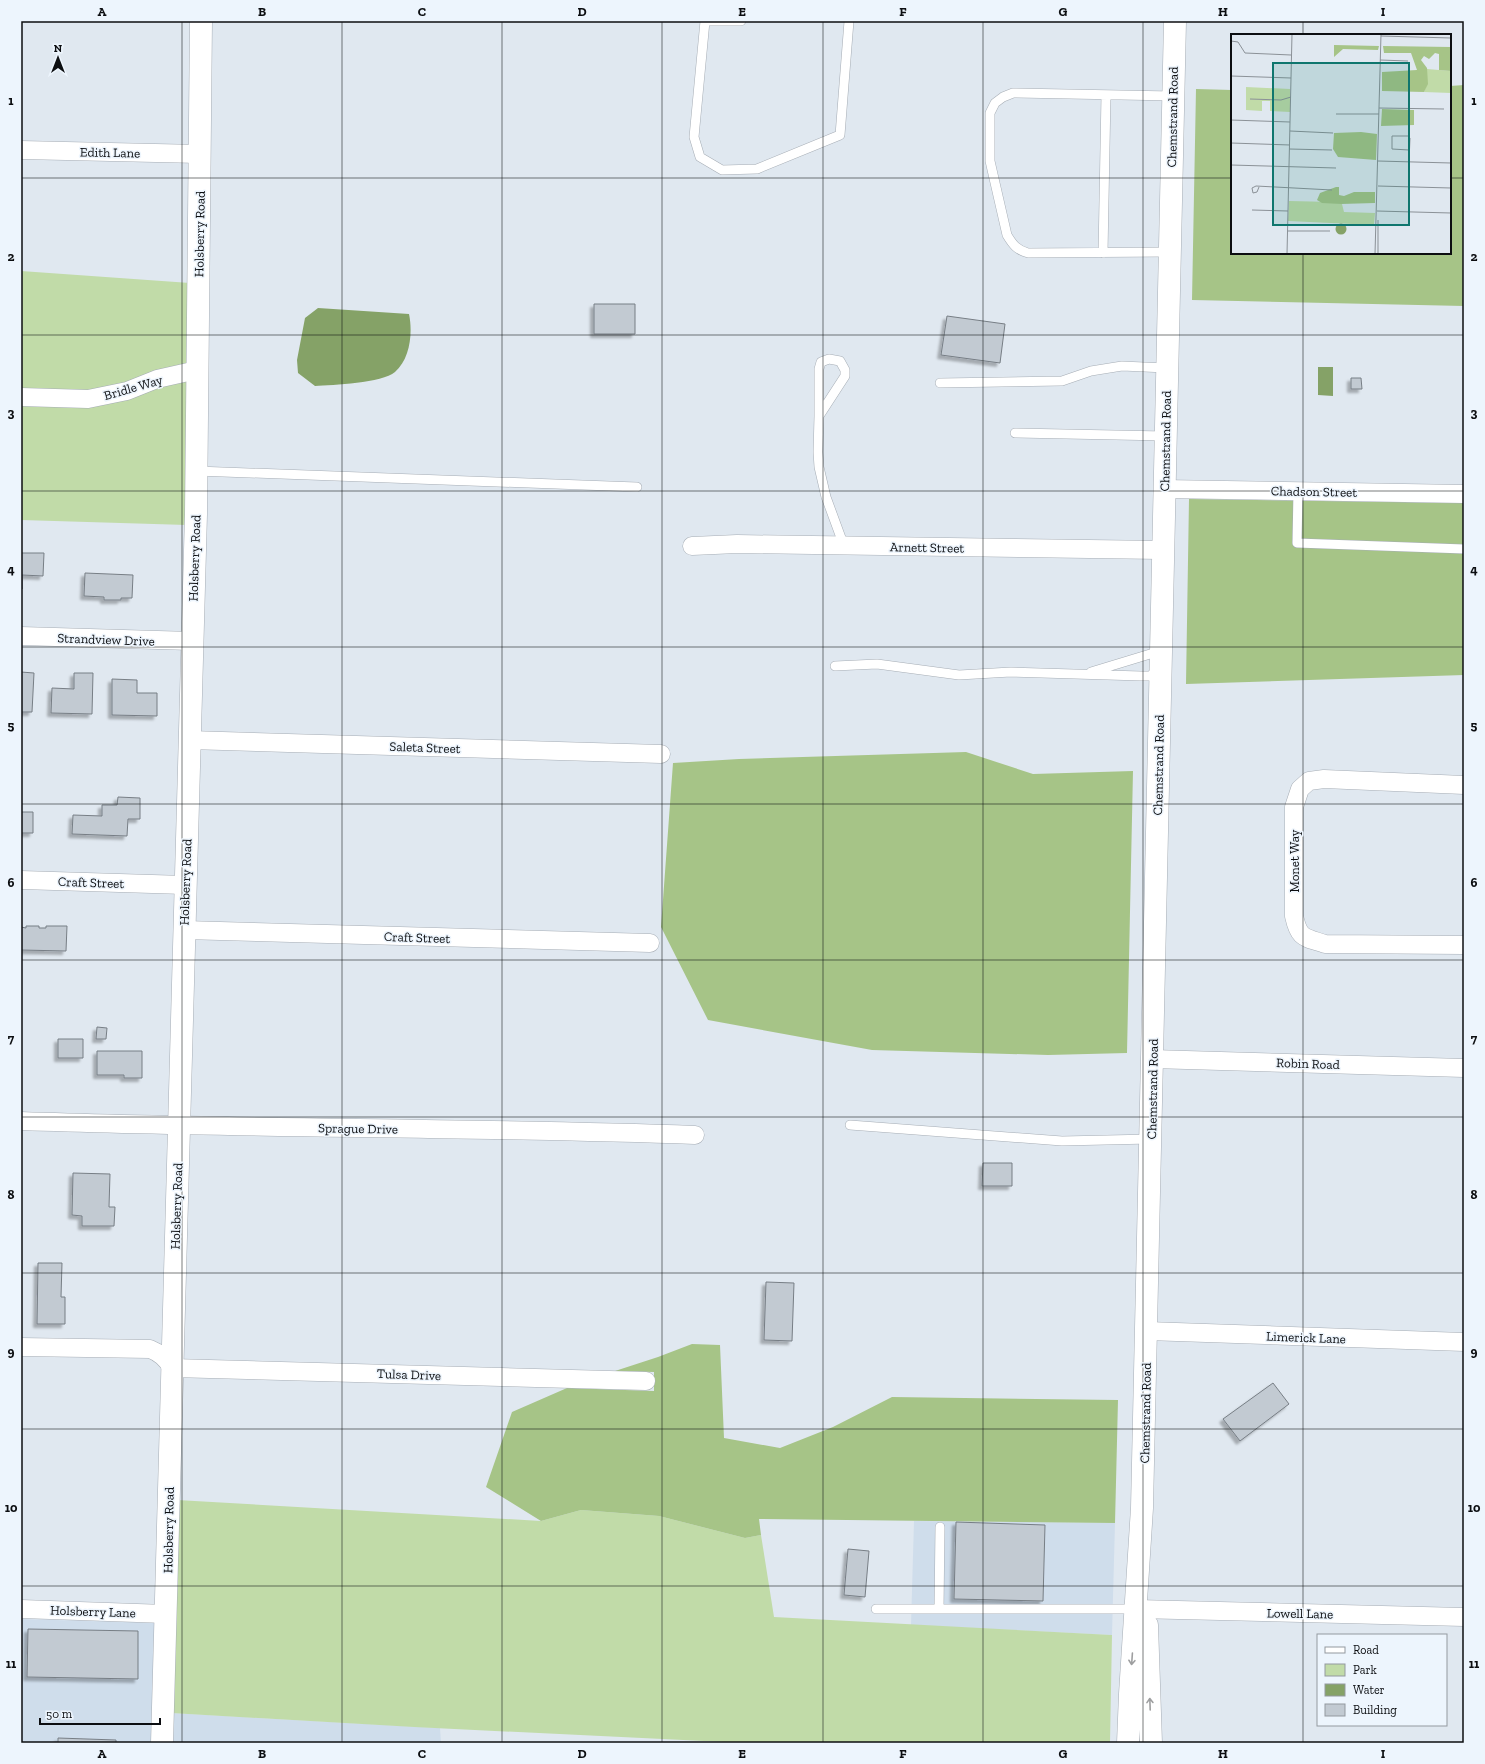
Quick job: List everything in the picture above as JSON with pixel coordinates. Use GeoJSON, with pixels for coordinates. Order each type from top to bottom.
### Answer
{"type":"FeatureCollection","features":[{"type":"Feature","properties":{"kind":"street","name":"Holsberry Road"},"geometry":{"type":"LineString","coordinates":[[162,1743],[196,471],[201,21]]}},
{"type":"Feature","properties":{"kind":"street","name":"Chemstrand Road"},"geometry":{"type":"LineString","coordinates":[[1151,1743],[1141,1609],[1142,1508],[1151,1139],[1164,436],[1175,21]]}},
{"type":"Feature","properties":{"kind":"street","name":"Edith Lane"},"geometry":{"type":"LineString","coordinates":[[21,150],[200,154]]}},
{"type":"Feature","properties":{"kind":"street","name":"Bridle Way"},"geometry":{"type":"LineString","coordinates":[[21,397],[88,399],[127,391],[157,379],[197,370]]}},
{"type":"Feature","properties":{"kind":"street","name":"Chadson Street"},"geometry":{"type":"LineString","coordinates":[[1163,489],[1464,494]]}},
{"type":"Feature","properties":{"kind":"street","name":"Arnett Street"},"geometry":{"type":"LineString","coordinates":[[692,546],[737,544],[1162,550]]}},
{"type":"Feature","properties":{"kind":"street","name":"Strandview Drive"},"geometry":{"type":"LineString","coordinates":[[21,636],[192,641]]}},
{"type":"Feature","properties":{"kind":"street","name":"Saleta Street"},"geometry":{"type":"LineString","coordinates":[[189,740],[662,754]]}},
{"type":"Feature","properties":{"kind":"street","name":"Monet Way"},"geometry":{"type":"LineString","coordinates":[[1464,785],[1324,779],[1309,781],[1300,789],[1294,807],[1294,916],[1297,931],[1304,937],[1325,944],[1464,945]]}},
{"type":"Feature","properties":{"kind":"street","name":"Craft Street"},"geometry":{"type":"LineString","coordinates":[[21,880],[185,885]]}},
{"type":"Feature","properties":{"kind":"street","name":"Craft Street"},"geometry":{"type":"LineString","coordinates":[[184,930],[650,944]]}},
{"type":"Feature","properties":{"kind":"street","name":"Robin Road"},"geometry":{"type":"LineString","coordinates":[[1152,1059],[1464,1068]]}},
{"type":"Feature","properties":{"kind":"street","name":"Sprague Drive"},"geometry":{"type":"LineString","coordinates":[[21,1121],[178,1126],[605,1132],[695,1136]]}},
{"type":"Feature","properties":{"kind":"street","name":"Limerick Lane"},"geometry":{"type":"LineString","coordinates":[[1147,1331],[1464,1342]]}},
{"type":"Feature","properties":{"kind":"street"},"geometry":{"type":"LineString","coordinates":[[21,1347],[150,1349],[159,1353],[168,1360],[172,1368]]}},
{"type":"Feature","properties":{"kind":"street","name":"Tulsa Drive"},"geometry":{"type":"LineString","coordinates":[[172,1368],[646,1381]]}},
{"type":"Feature","properties":{"kind":"street","name":"Holsberry Lane"},"geometry":{"type":"LineString","coordinates":[[21,1609],[166,1614]]}},
{"type":"Feature","properties":{"kind":"street","name":"Chemstrand Road"},"geometry":{"type":"LineString","coordinates":[[1128,1743],[1141,1609]]}},
{"type":"Feature","properties":{"kind":"street","name":"Lowell Lane"},"geometry":{"type":"LineString","coordinates":[[1141,1609],[1464,1617]]}},
{"type":"Feature","properties":{"kind":"lane"},"geometry":{"type":"LineString","coordinates":[[742,21],[705,21],[694,137],[700,157],[722,170],[758,169],[840,135],[849,21]]}},
{"type":"Feature","properties":{"kind":"lane"},"geometry":{"type":"LineString","coordinates":[[1169,252],[1028,253],[1019,250],[1012,244],[1007,235],[990,161],[990,113],[995,102],[1003,97],[1014,94],[1173,96]]}},
{"type":"Feature","properties":{"kind":"lane"},"geometry":{"type":"LineString","coordinates":[[1103,252],[1106,95]]}},
{"type":"Feature","properties":{"kind":"lane"},"geometry":{"type":"LineString","coordinates":[[819,416],[845,376],[845,370],[840,361],[829,359],[821,362],[819,369],[819,416],[819,467],[826,497],[844,546]]}},
{"type":"Feature","properties":{"kind":"lane"},"geometry":{"type":"LineString","coordinates":[[940,383],[1062,381],[1091,371],[1122,366],[1166,368]]}},
{"type":"Feature","properties":{"kind":"lane"},"geometry":{"type":"LineString","coordinates":[[1015,433],[1164,436]]}},
{"type":"Feature","properties":{"kind":"lane"},"geometry":{"type":"LineString","coordinates":[[196,471],[637,487]]}},
{"type":"Feature","properties":{"kind":"lane"},"geometry":{"type":"LineString","coordinates":[[1298,491],[1297,544],[1464,549]]}},
{"type":"Feature","properties":{"kind":"lane"},"geometry":{"type":"LineString","coordinates":[[1082,675],[1160,659]]}},
{"type":"Feature","properties":{"kind":"lane"},"geometry":{"type":"LineString","coordinates":[[835,666],[877,664],[959,675],[1011,672],[1150,676],[1160,659]]}},
{"type":"Feature","properties":{"kind":"lane"},"geometry":{"type":"LineString","coordinates":[[850,1125],[1062,1141],[1151,1139]]}},
{"type":"Feature","properties":{"kind":"lane"},"geometry":{"type":"LineString","coordinates":[[939,1609],[940,1527]]}},
{"type":"Feature","properties":{"kind":"lane"},"geometry":{"type":"LineString","coordinates":[[876,1609],[1141,1609]]}},
{"type":"Feature","properties":{"kind":"shaded area"},"geometry":{"type":"Polygon","coordinates":[[[1464,85],[1464,306],[1192,300],[1196,89],[1231,90],[1231,254],[1451,254],[1451,86],[1464,85]]]}},
{"type":"Feature","properties":{"kind":"shaded area"},"geometry":{"type":"Polygon","coordinates":[[[1189,499],[1464,503],[1464,675],[1186,684],[1189,499]]]}},
{"type":"Feature","properties":{"kind":"shaded area"},"geometry":{"type":"Polygon","coordinates":[[[966,752],[1033,774],[1133,771],[1127,1053],[1048,1055],[872,1050],[708,1020],[661,927],[673,763],[739,759],[966,752]]]}},
{"type":"Feature","properties":{"kind":"shaded area"},"geometry":{"type":"Polygon","coordinates":[[[692,1344],[720,1345],[724,1438],[780,1448],[833,1427],[892,1397],[1118,1400],[1115,1523],[759,1519],[761,1535],[745,1538],[659,1516],[581,1510],[541,1521],[486,1487],[512,1412],[567,1388],[654,1391],[654,1372],[615,1371],[692,1344]]]}},
{"type":"Feature","properties":{"kind":"shaded area"},"geometry":{"type":"Polygon","coordinates":[[[914,1521],[1115,1523],[1112,1635],[911,1625],[914,1521]]]}},
{"type":"Feature","properties":{"kind":"shaded area"},"geometry":{"type":"Polygon","coordinates":[[[21,1619],[158,1623],[154,1743],[21,1743],[21,1619]]]}},
{"type":"Feature","properties":{"kind":"shaded area"},"geometry":{"type":"Polygon","coordinates":[[[171,1713],[440,1728],[441,1743],[170,1743],[171,1713]]]}},
{"type":"Feature","properties":{"kind":"green space"},"geometry":{"type":"Polygon","coordinates":[[[21,271],[190,283],[187,525],[21,520],[21,271]]]}},
{"type":"Feature","properties":{"kind":"green space"},"geometry":{"type":"Polygon","coordinates":[[[177,1500],[541,1521],[581,1510],[659,1516],[745,1538],[761,1535],[774,1617],[1112,1635],[1110,1743],[745,1743],[414,1727],[171,1713],[177,1500]]]}},
{"type":"Feature","properties":{"kind":"water"},"geometry":{"type":"Polygon","coordinates":[[[318,308],[409,314],[411,329],[409,345],[400,367],[389,376],[380,379],[357,383],[315,386],[298,373],[297,360],[305,318],[318,308]]]}},
{"type":"Feature","properties":{"kind":"water"},"geometry":{"type":"Polygon","coordinates":[[[1318,367],[1333,367],[1333,396],[1318,395],[1318,367]]]}},
{"type":"Feature","properties":{"kind":"building"},"geometry":{"type":"Polygon","coordinates":[[[594,304],[635,304],[635,334],[594,334],[594,304]]]}},
{"type":"Feature","properties":{"kind":"building"},"geometry":{"type":"Polygon","coordinates":[[[947,316],[1005,324],[1000,363],[941,355],[947,316]]]}},
{"type":"Feature","properties":{"kind":"building"},"geometry":{"type":"Polygon","coordinates":[[[1351,378],[1361,378],[1362,389],[1351,389],[1351,378]]]}},
{"type":"Feature","properties":{"kind":"building"},"geometry":{"type":"Polygon","coordinates":[[[21,553],[44,553],[43,576],[22,575],[22,589],[21,553]]]}},
{"type":"Feature","properties":{"kind":"building"},"geometry":{"type":"Polygon","coordinates":[[[85,573],[133,575],[132,598],[121,598],[121,600],[104,600],[104,597],[84,596],[85,573]]]}},
{"type":"Feature","properties":{"kind":"building"},"geometry":{"type":"Polygon","coordinates":[[[21,672],[34,673],[32,712],[21,712],[21,672]]]}},
{"type":"Feature","properties":{"kind":"building"},"geometry":{"type":"Polygon","coordinates":[[[74,673],[93,673],[92,714],[51,713],[52,688],[74,689],[74,673]]]}},
{"type":"Feature","properties":{"kind":"building"},"geometry":{"type":"Polygon","coordinates":[[[112,679],[137,680],[137,693],[157,693],[157,716],[112,715],[112,679]]]}},
{"type":"Feature","properties":{"kind":"building"},"geometry":{"type":"Polygon","coordinates":[[[118,797],[140,798],[140,819],[128,819],[127,836],[72,834],[73,815],[102,816],[102,805],[117,805],[118,797]]]}},
{"type":"Feature","properties":{"kind":"building"},"geometry":{"type":"Polygon","coordinates":[[[21,812],[33,812],[33,833],[21,833],[21,812]]]}},
{"type":"Feature","properties":{"kind":"building"},"geometry":{"type":"Polygon","coordinates":[[[26,926],[39,926],[39,928],[46,928],[46,926],[67,926],[66,951],[21,950],[21,927],[26,928],[26,926]]]}},
{"type":"Feature","properties":{"kind":"building"},"geometry":{"type":"Polygon","coordinates":[[[97,1027],[107,1028],[106,1039],[96,1039],[97,1027]]]}},
{"type":"Feature","properties":{"kind":"building"},"geometry":{"type":"Polygon","coordinates":[[[58,1039],[83,1039],[83,1058],[58,1058],[58,1039]]]}},
{"type":"Feature","properties":{"kind":"building"},"geometry":{"type":"Polygon","coordinates":[[[97,1051],[142,1051],[142,1078],[124,1078],[124,1075],[97,1075],[97,1051]]]}},
{"type":"Feature","properties":{"kind":"building"},"geometry":{"type":"Polygon","coordinates":[[[983,1163],[1012,1163],[1012,1186],[982,1186],[983,1163]]]}},
{"type":"Feature","properties":{"kind":"building"},"geometry":{"type":"Polygon","coordinates":[[[73,1173],[110,1174],[109,1207],[115,1207],[114,1226],[82,1226],[82,1216],[72,1215],[73,1173]]]}},
{"type":"Feature","properties":{"kind":"building"},"geometry":{"type":"Polygon","coordinates":[[[38,1263],[62,1263],[61,1297],[65,1297],[65,1324],[37,1324],[38,1263]]]}},
{"type":"Feature","properties":{"kind":"building"},"geometry":{"type":"Polygon","coordinates":[[[766,1282],[794,1283],[792,1341],[764,1340],[766,1282]]]}},
{"type":"Feature","properties":{"kind":"building"},"geometry":{"type":"Polygon","coordinates":[[[1273,1383],[1289,1404],[1240,1441],[1223,1419],[1273,1383]]]}},
{"type":"Feature","properties":{"kind":"building"},"geometry":{"type":"Polygon","coordinates":[[[956,1522],[1045,1525],[1043,1601],[954,1599],[956,1522]]]}},
{"type":"Feature","properties":{"kind":"building"},"geometry":{"type":"Polygon","coordinates":[[[848,1549],[869,1551],[865,1597],[844,1595],[848,1549]]]}},
{"type":"Feature","properties":{"kind":"building"},"geometry":{"type":"Polygon","coordinates":[[[28,1629],[138,1631],[138,1679],[27,1677],[28,1629]]]}},
{"type":"Feature","properties":{"kind":"building"},"geometry":{"type":"Polygon","coordinates":[[[58,1738],[116,1740],[116,1743],[58,1743],[58,1738]]]}}]}
